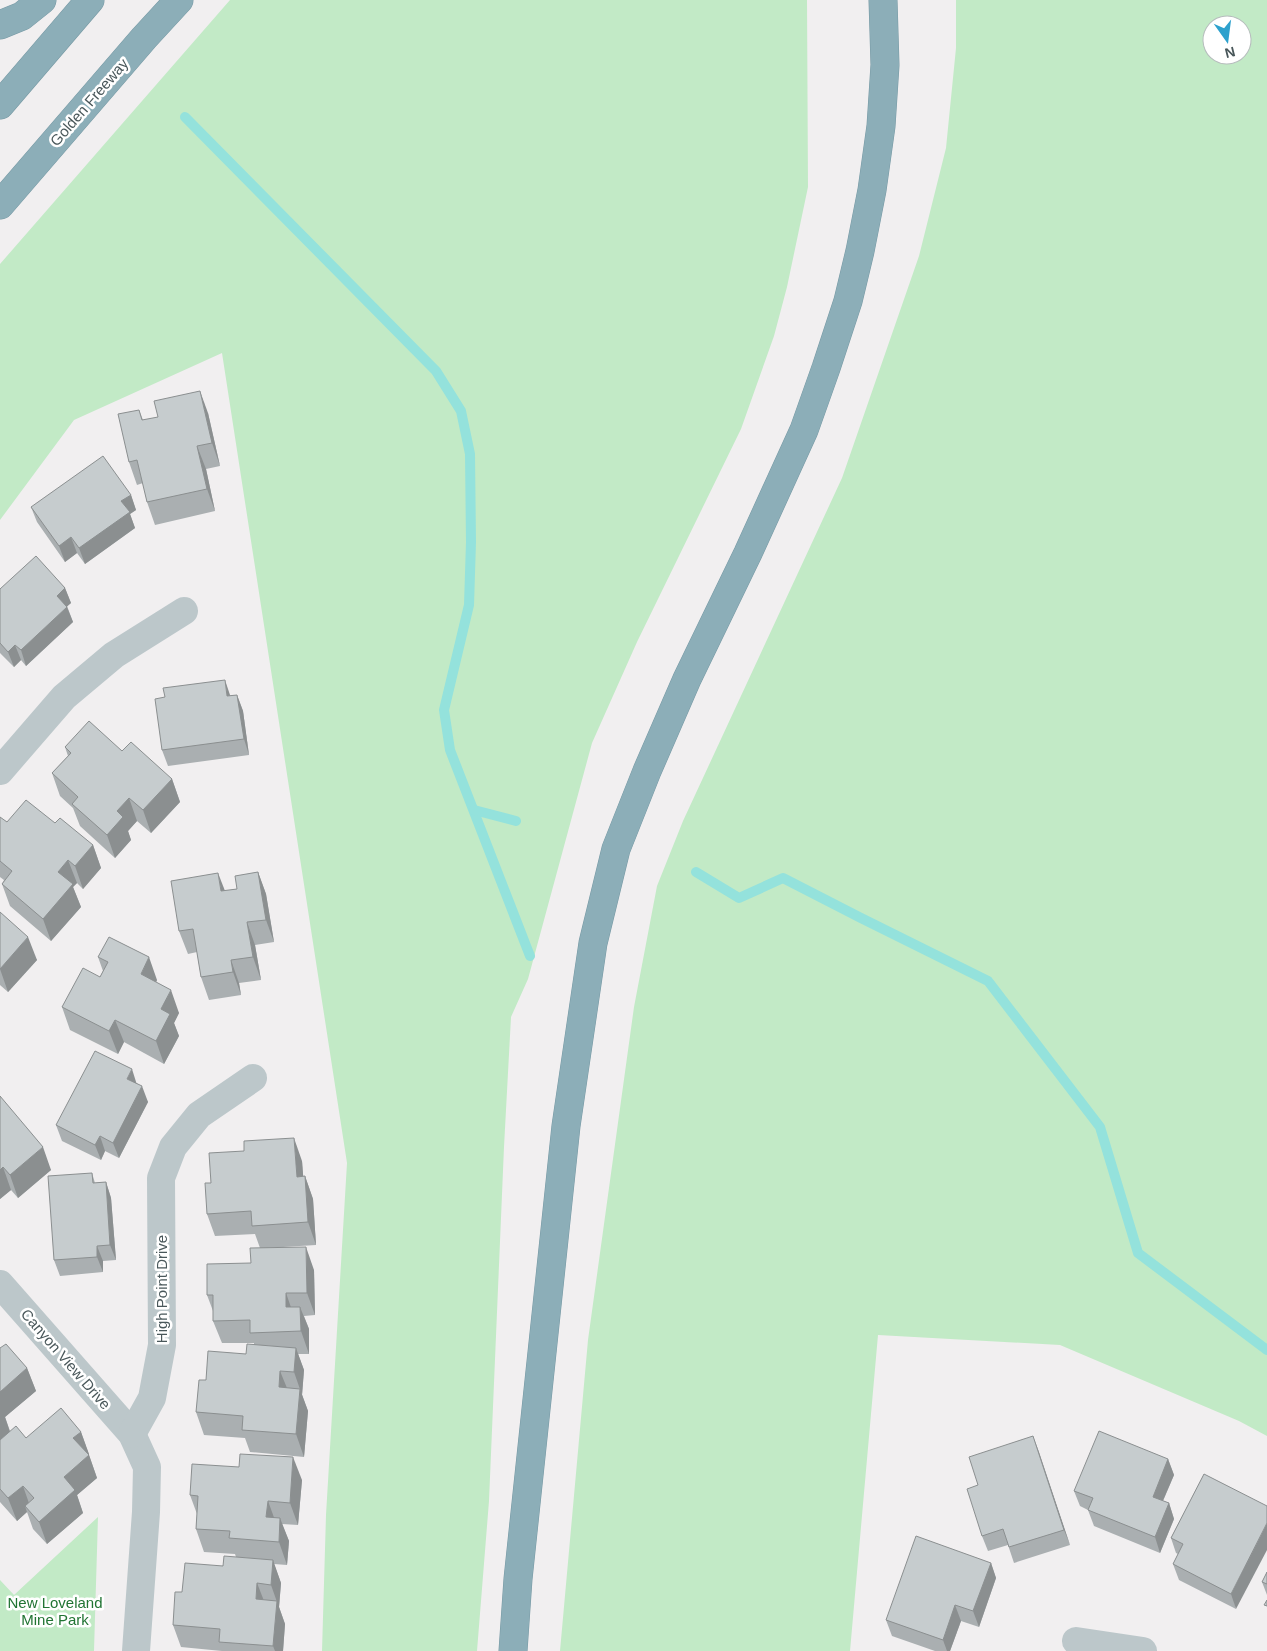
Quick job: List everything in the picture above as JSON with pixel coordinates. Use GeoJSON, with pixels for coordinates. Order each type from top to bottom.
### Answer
{"type":"FeatureCollection","features":[{"type":"Feature","properties":{"kind":"highway"},"geometry":{"type":"LineString","coordinates":[[0,25],[22,16],[42,0]]}},
{"type":"Feature","properties":{"kind":"highway"},"geometry":{"type":"LineString","coordinates":[[0,105],[90,0]]}},
{"type":"Feature","properties":{"kind":"highway","name":"Golden Freeway"},"geometry":{"type":"LineString","coordinates":[[0,205],[179,0]]}},
{"type":"Feature","properties":{"kind":"highway"},"geometry":{"type":"LineString","coordinates":[[513,1651],[518,1579],[566,1126],[594,943],[616,849],[687,679],[748,553],[804,430],[848,301],[872,190],[881,126],[885,66],[883,0]]}},
{"type":"Feature","properties":{"kind":"street"},"geometry":{"type":"LineString","coordinates":[[0,771],[64,697],[114,655],[184,611]]}},
{"type":"Feature","properties":{"kind":"street","name":"High Point Drive"},"geometry":{"type":"LineString","coordinates":[[132,1434],[152,1398],[162,1345],[161,1178],[173,1147],[199,1115],[253,1078]]}},
{"type":"Feature","properties":{"kind":"street","name":"Canyon View Drive"},"geometry":{"type":"LineString","coordinates":[[0,1284],[132,1434]]}},
{"type":"Feature","properties":{"kind":"street"},"geometry":{"type":"LineString","coordinates":[[132,1434],[147,1467],[146,1512],[136,1651]]}},
{"type":"Feature","properties":{"kind":"street"},"geometry":{"type":"LineString","coordinates":[[1076,1641],[1143,1651]]}},
{"type":"Feature","properties":{"kind":"green space"},"geometry":{"type":"Polygon","coordinates":[[[230,0],[807,0],[808,187],[787,287],[774,336],[741,429],[637,642],[592,743],[528,979],[511,1017],[489,1501],[477,1651],[322,1651],[326,1515],[347,1163],[222,353],[74,420],[0,520],[0,264],[230,0]]]}},
{"type":"Feature","properties":{"kind":"green space"},"geometry":{"type":"Polygon","coordinates":[[[956,0],[1267,0],[1267,1436],[1239,1421],[1060,1345],[878,1335],[850,1651],[560,1651],[588,1340],[634,1007],[657,886],[683,821],[842,478],[919,256],[946,148],[956,48],[956,0]]]}},
{"type":"Feature","properties":{"kind":"green space","name":"New Loveland Mine Park"},"geometry":{"type":"Polygon","coordinates":[[[98,1517],[94,1651],[0,1651],[0,1580],[14,1595],[98,1517]]]}},
{"type":"Feature","properties":{"kind":"building"},"geometry":{"type":"Polygon","coordinates":[[[200,391],[212,443],[197,446],[207,489],[147,502],[137,460],[129,462],[118,414],[139,410],[142,420],[158,417],[154,401],[200,391]]]}},
{"type":"Feature","properties":{"kind":"building"},"geometry":{"type":"Polygon","coordinates":[[[103,456],[131,495],[121,501],[130,512],[79,548],[71,537],[59,546],[31,507],[103,456]]]}},
{"type":"Feature","properties":{"kind":"building"},"geometry":{"type":"Polygon","coordinates":[[[36,556],[65,588],[57,596],[67,607],[21,650],[15,645],[8,652],[0,643],[0,589],[36,556]]]}},
{"type":"Feature","properties":{"kind":"building"},"geometry":{"type":"Polygon","coordinates":[[[225,680],[227,696],[237,695],[244,739],[162,750],[155,699],[165,697],[163,688],[225,680]]]}},
{"type":"Feature","properties":{"kind":"building"},"geometry":{"type":"Polygon","coordinates":[[[89,721],[122,751],[131,742],[172,779],[143,810],[129,798],[117,811],[123,817],[107,835],[72,804],[78,797],[52,773],[71,753],[65,747],[89,721]]]}},
{"type":"Feature","properties":{"kind":"building"},"geometry":{"type":"Polygon","coordinates":[[[26,800],[55,823],[60,818],[93,845],[75,866],[68,860],[58,872],[73,884],[43,919],[2,884],[12,871],[0,861],[0,817],[7,822],[26,800]]]}},
{"type":"Feature","properties":{"kind":"building"},"geometry":{"type":"Polygon","coordinates":[[[258,872],[266,920],[247,922],[253,957],[231,960],[233,972],[201,977],[193,929],[179,931],[171,881],[218,873],[221,891],[237,889],[235,876],[258,872]]]}},
{"type":"Feature","properties":{"kind":"building"},"geometry":{"type":"Polygon","coordinates":[[[0,912],[28,937],[0,969],[0,912]]]}},
{"type":"Feature","properties":{"kind":"building"},"geometry":{"type":"Polygon","coordinates":[[[109,937],[149,957],[141,974],[171,990],[161,1009],[170,1014],[156,1041],[115,1020],[109,1031],[62,1007],[83,968],[100,977],[108,962],[98,957],[109,937]]]}},
{"type":"Feature","properties":{"kind":"building"},"geometry":{"type":"Polygon","coordinates":[[[95,1051],[132,1069],[127,1079],[142,1086],[113,1143],[100,1136],[95,1145],[56,1125],[95,1051]]]}},
{"type":"Feature","properties":{"kind":"building"},"geometry":{"type":"Polygon","coordinates":[[[0,1096],[43,1147],[10,1175],[3,1167],[0,1170],[0,1096]]]}},
{"type":"Feature","properties":{"kind":"building"},"geometry":{"type":"Polygon","coordinates":[[[294,1138],[297,1177],[305,1176],[308,1222],[252,1226],[251,1211],[207,1214],[205,1183],[211,1183],[209,1153],[244,1151],[244,1141],[294,1138]]]}},
{"type":"Feature","properties":{"kind":"building"},"geometry":{"type":"Polygon","coordinates":[[[92,1173],[93,1183],[106,1182],[110,1245],[97,1246],[97,1257],[54,1260],[48,1176],[92,1173]]]}},
{"type":"Feature","properties":{"kind":"building"},"geometry":{"type":"Polygon","coordinates":[[[306,1247],[307,1293],[286,1293],[286,1307],[300,1307],[301,1331],[250,1333],[250,1320],[213,1321],[213,1295],[207,1295],[207,1264],[251,1263],[250,1248],[306,1247]]]}},
{"type":"Feature","properties":{"kind":"building"},"geometry":{"type":"Polygon","coordinates":[[[6,1344],[27,1368],[0,1392],[0,1348],[6,1344]]]}},
{"type":"Feature","properties":{"kind":"building"},"geometry":{"type":"Polygon","coordinates":[[[247,1344],[296,1348],[294,1372],[280,1371],[279,1387],[300,1389],[296,1434],[242,1430],[243,1416],[196,1412],[199,1380],[206,1380],[208,1351],[246,1354],[247,1344]]]}},
{"type":"Feature","properties":{"kind":"building"},"geometry":{"type":"Polygon","coordinates":[[[61,1408],[81,1432],[73,1438],[89,1455],[64,1477],[75,1490],[39,1522],[25,1506],[34,1498],[23,1486],[8,1498],[0,1489],[0,1440],[16,1426],[26,1438],[61,1408]]]}},
{"type":"Feature","properties":{"kind":"building"},"geometry":{"type":"Polygon","coordinates":[[[1099,1431],[1168,1459],[1153,1497],[1169,1503],[1155,1537],[1088,1510],[1093,1498],[1074,1491],[1099,1431]]]}},
{"type":"Feature","properties":{"kind":"building"},"geometry":{"type":"Polygon","coordinates":[[[1033,1436],[1064,1530],[1009,1547],[1003,1529],[982,1536],[967,1489],[978,1485],[969,1457],[1033,1436]]]}},
{"type":"Feature","properties":{"kind":"building"},"geometry":{"type":"Polygon","coordinates":[[[240,1454],[293,1457],[290,1503],[268,1501],[266,1517],[280,1518],[279,1542],[229,1538],[230,1531],[196,1529],[198,1496],[190,1495],[192,1464],[239,1467],[240,1454]]]}},
{"type":"Feature","properties":{"kind":"building"},"geometry":{"type":"Polygon","coordinates":[[[1204,1474],[1267,1506],[1267,1523],[1231,1594],[1173,1564],[1183,1544],[1171,1538],[1204,1474]]]}},
{"type":"Feature","properties":{"kind":"building"},"geometry":{"type":"Polygon","coordinates":[[[916,1536],[991,1563],[973,1611],[955,1605],[943,1640],[886,1620],[916,1536]]]}},
{"type":"Feature","properties":{"kind":"building"},"geometry":{"type":"Polygon","coordinates":[[[224,1556],[273,1560],[271,1585],[257,1583],[256,1599],[277,1601],[273,1646],[219,1642],[220,1629],[173,1625],[175,1592],[182,1592],[185,1563],[223,1566],[224,1556]]]}},
{"type":"Feature","properties":{"kind":"building"},"geometry":{"type":"Polygon","coordinates":[[[1267,1572],[1267,1584],[1262,1582],[1267,1572]]]}},
{"type":"Feature","properties":{"kind":"waterway"},"geometry":{"type":"LineString","coordinates":[[185,117],[436,371],[461,411],[470,454],[471,542],[469,605],[444,710],[450,750],[530,956]]}},
{"type":"Feature","properties":{"kind":"waterway"},"geometry":{"type":"LineString","coordinates":[[474,810],[516,821]]}},
{"type":"Feature","properties":{"kind":"waterway"},"geometry":{"type":"LineString","coordinates":[[696,872],[739,898],[783,878],[988,981],[1100,1127],[1138,1253],[1267,1350]]}}]}
